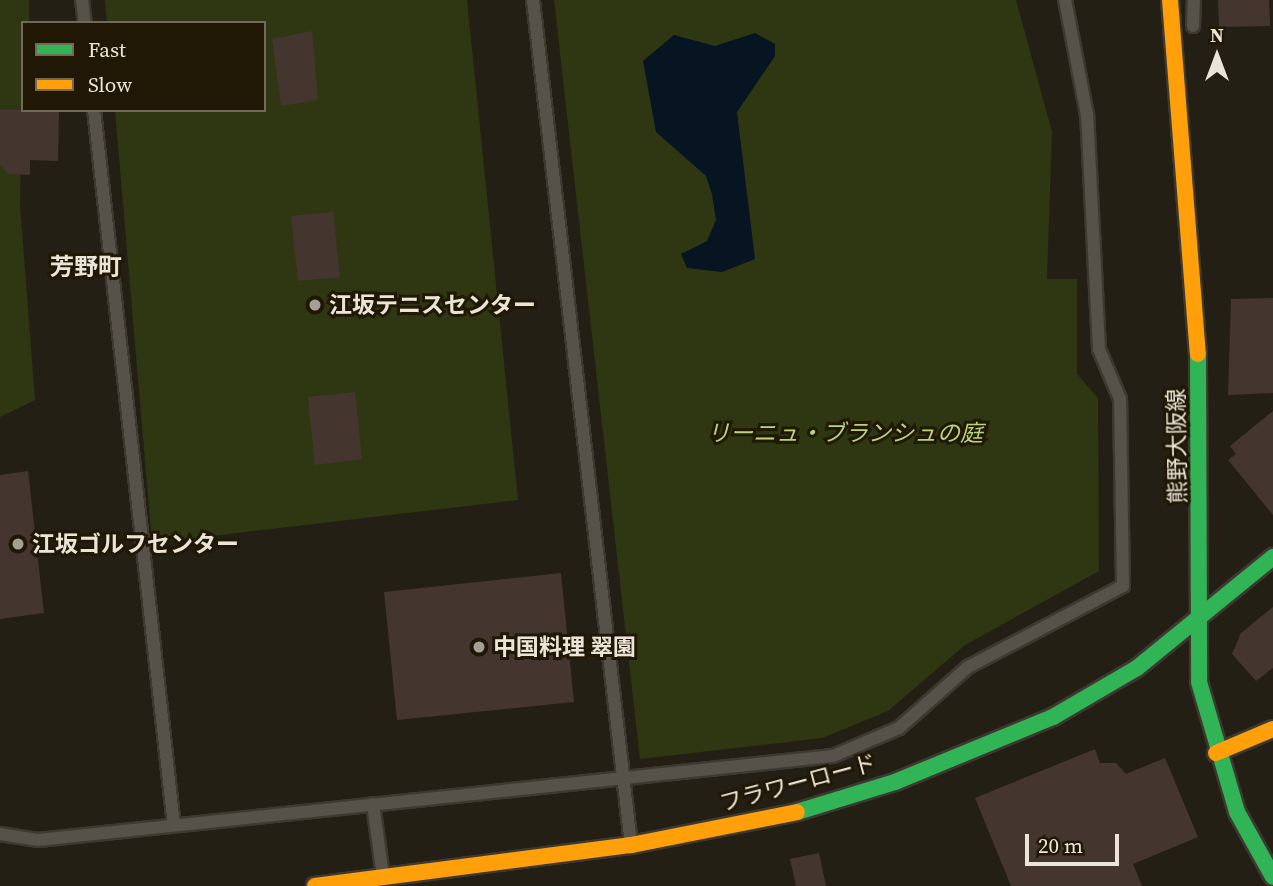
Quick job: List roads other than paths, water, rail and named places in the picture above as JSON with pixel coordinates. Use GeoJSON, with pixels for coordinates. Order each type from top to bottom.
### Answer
{"type":"FeatureCollection","features":[{"type":"Feature","properties":{"kind":"street","name":"熊野大阪線"},"geometry":{"type":"LineString","coordinates":[[1170,0],[1198,319],[1203,613],[1199,682],[1216,753],[1237,812],[1273,877]]}},
{"type":"Feature","properties":{"kind":"street","name":"フラワーロード"},"geometry":{"type":"LineString","coordinates":[[315,886],[383,877],[436,878],[631,845],[806,810],[919,772],[1054,717],[1137,668],[1273,556]]}},
{"type":"Feature","properties":{"kind":"street"},"geometry":{"type":"LineString","coordinates":[[1216,753],[1273,729]]}},
{"type":"Feature","properties":{"kind":"lane"},"geometry":{"type":"LineString","coordinates":[[82,0],[85,21]]}},
{"type":"Feature","properties":{"kind":"lane"},"geometry":{"type":"LineString","coordinates":[[533,0],[631,845]]}},
{"type":"Feature","properties":{"kind":"lane"},"geometry":{"type":"LineString","coordinates":[[0,834],[38,840],[833,756],[899,728],[968,667],[1123,586],[1120,399],[1099,349],[1087,115],[1065,0]]}},
{"type":"Feature","properties":{"kind":"lane"},"geometry":{"type":"LineString","coordinates":[[1193,26],[1194,0]]}},
{"type":"Feature","properties":{"kind":"lane"},"geometry":{"type":"LineString","coordinates":[[94,112],[174,825]]}},
{"type":"Feature","properties":{"kind":"lane"},"geometry":{"type":"LineString","coordinates":[[373,804],[383,877]]}},
{"type":"Feature","properties":{"kind":"water"},"geometry":{"type":"Polygon","coordinates":[[[755,33],[775,44],[775,56],[737,112],[755,259],[722,272],[687,268],[681,254],[707,241],[716,220],[712,194],[706,176],[656,132],[643,61],[674,35],[715,46],[755,33]]]}},
{"type":"Feature","properties":{"kind":"place","name":"江坂テニスセンター"},"geometry":{"type":"Point","coordinates":[315,305]}},
{"type":"Feature","properties":{"kind":"place","name":"江坂ゴルフセンター"},"geometry":{"type":"Point","coordinates":[18,544]}},
{"type":"Feature","properties":{"kind":"place","name":"中国料理 翠園"},"geometry":{"type":"Point","coordinates":[479,647]}},
{"type":"Feature","properties":{"kind":"district","name":"芳野町"},"geometry":{"type":"Point","coordinates":[86,267]}},
{"type":"Feature","properties":{"kind":"park label","name":"リーニュ・ブランシュの庭"},"geometry":{"type":"Point","coordinates":[845,433]}}]}
